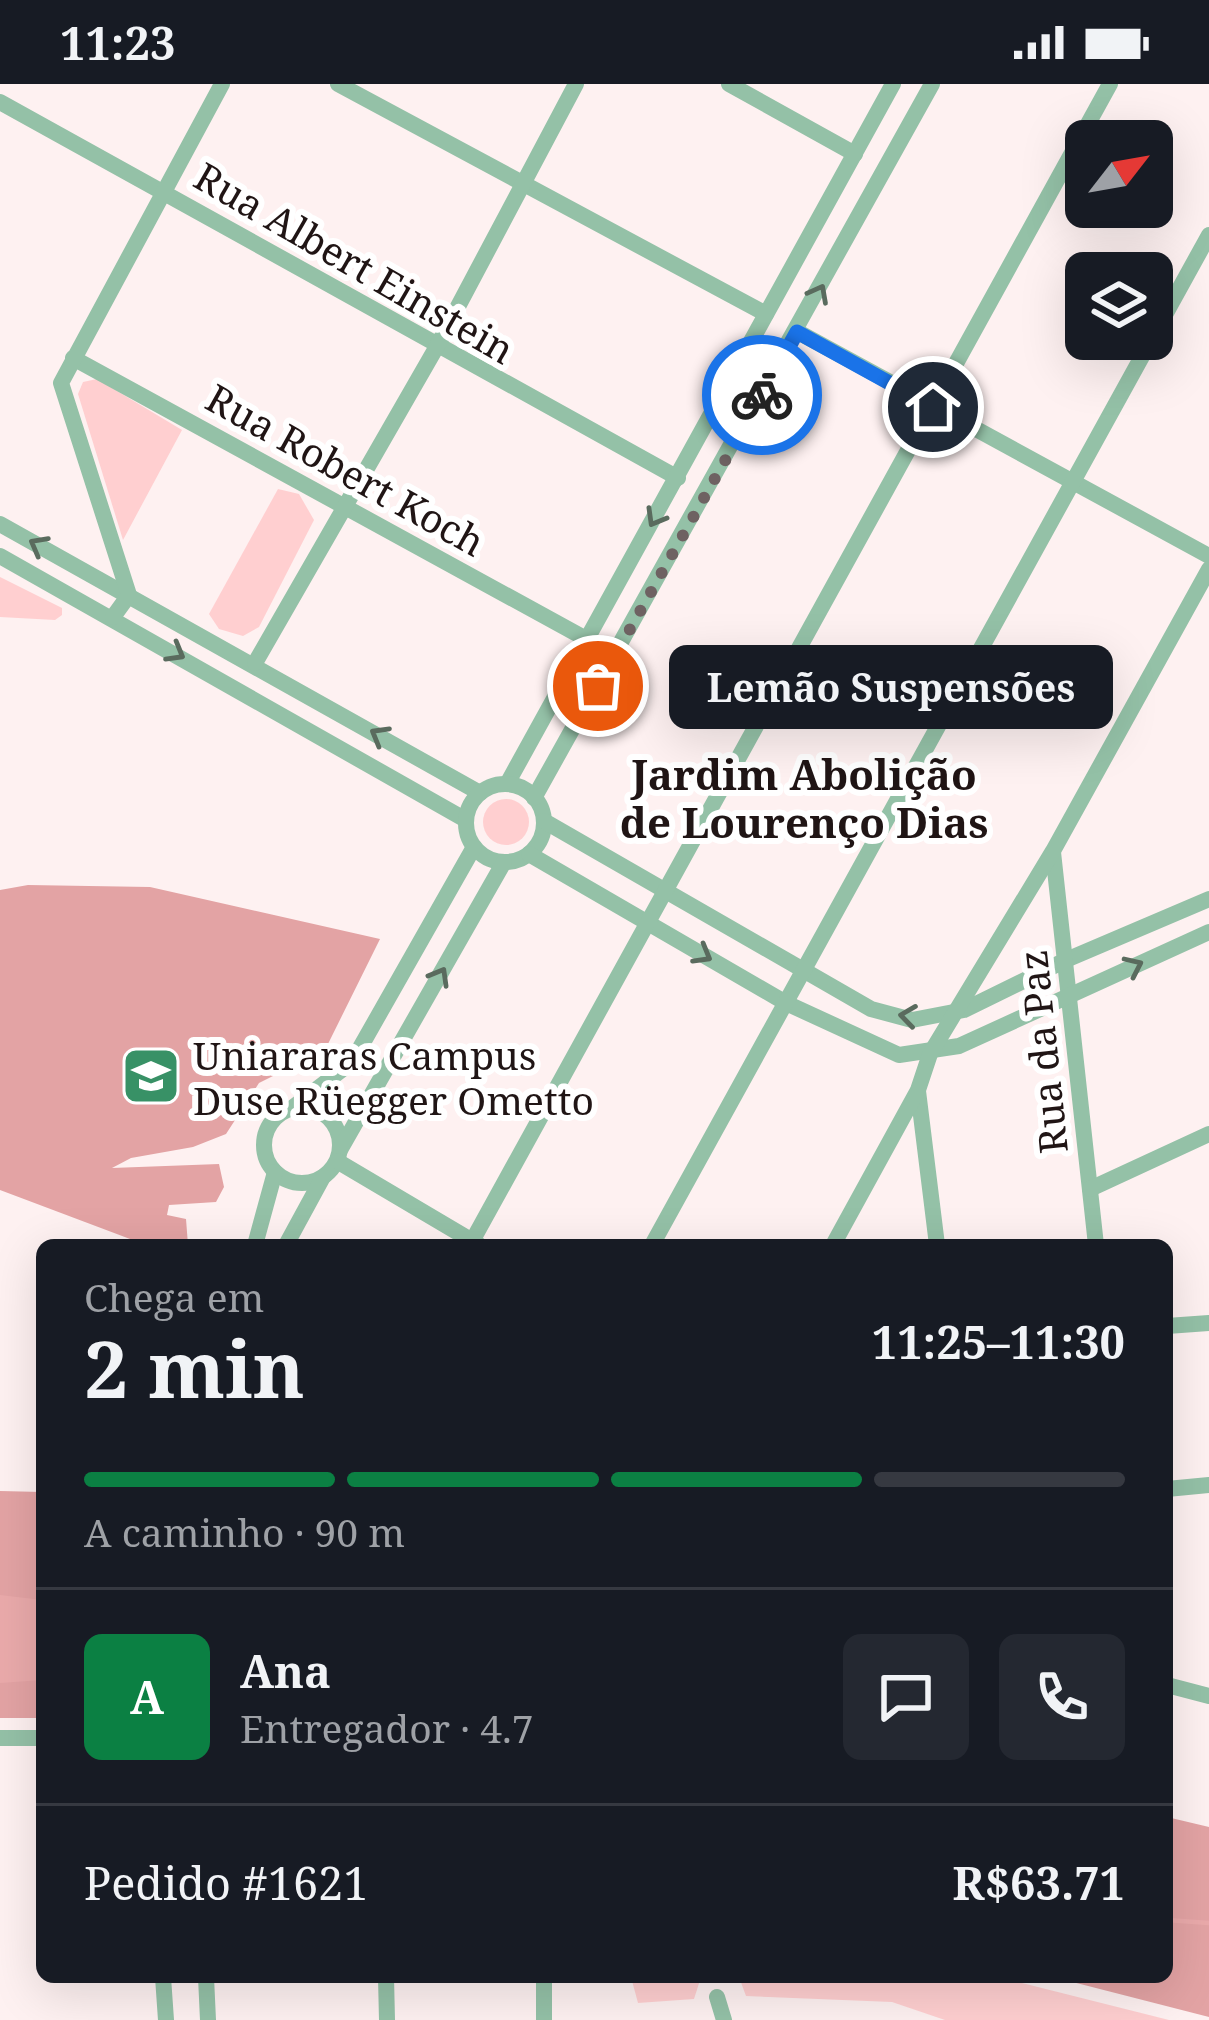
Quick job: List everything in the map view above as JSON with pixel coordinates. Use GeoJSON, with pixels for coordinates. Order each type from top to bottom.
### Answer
{"type":"FeatureCollection","features":[{"type":"Feature","properties":{"kind":"street"},"geometry":{"type":"LineString","coordinates":[[129,595],[61,382],[221,84]]}},
{"type":"Feature","properties":{"kind":"street"},"geometry":{"type":"LineString","coordinates":[[338,84],[766,314]]}},
{"type":"Feature","properties":{"kind":"street"},"geometry":{"type":"LineString","coordinates":[[254,663],[436,348],[576,84]]}},
{"type":"Feature","properties":{"kind":"street"},"geometry":{"type":"LineString","coordinates":[[729,84],[855,154]]}},
{"type":"Feature","properties":{"kind":"street"},"geometry":{"type":"LineString","coordinates":[[466,820],[480,793],[507,784],[893,84]]}},
{"type":"Feature","properties":{"kind":"street"},"geometry":{"type":"LineString","coordinates":[[534,798],[932,84]]}},
{"type":"Feature","properties":{"kind":"street"},"geometry":{"type":"LineString","coordinates":[[477,1239],[1110,84]]}},
{"type":"Feature","properties":{"kind":"street","name":"Rua Albert Einstein"},"geometry":{"type":"LineString","coordinates":[[0,102],[436,348],[678,478]]}},
{"type":"Feature","properties":{"kind":"street"},"geometry":{"type":"LineString","coordinates":[[655,1239],[1209,236]]}},
{"type":"Feature","properties":{"kind":"street"},"geometry":{"type":"LineString","coordinates":[[797,332],[1209,556]]}},
{"type":"Feature","properties":{"kind":"street","name":"Rua Robert Koch"},"geometry":{"type":"LineString","coordinates":[[73,358],[588,640]]}},
{"type":"Feature","properties":{"kind":"street"},"geometry":{"type":"LineString","coordinates":[[0,524],[480,793]]}},
{"type":"Feature","properties":{"kind":"street"},"geometry":{"type":"LineString","coordinates":[[0,556],[466,820],[474,847],[352,1062],[280,1113],[265,1135],[267,1161],[275,1172],[297,1183],[334,1162]]}},
{"type":"Feature","properties":{"kind":"street"},"geometry":{"type":"LineString","coordinates":[[836,1239],[918,1090],[930,1054],[1053,851],[1209,568]]}},
{"type":"Feature","properties":{"kind":"street"},"geometry":{"type":"LineString","coordinates":[[113,617],[129,595]]}},
{"type":"Feature","properties":{"kind":"street"},"geometry":{"type":"LineString","coordinates":[[507,784],[534,798],[544,820],[667,893],[871,1009],[912,1020],[956,1013],[1066,959],[1209,899]]}},
{"type":"Feature","properties":{"kind":"street"},"geometry":{"type":"LineString","coordinates":[[289,1239],[504,862],[529,854],[540,839],[544,820]]}},
{"type":"Feature","properties":{"kind":"street"},"geometry":{"type":"LineString","coordinates":[[474,847],[504,862]]}},
{"type":"Feature","properties":{"kind":"street","name":"Rua da Paz"},"geometry":{"type":"LineString","coordinates":[[1053,851],[1095,1239]]}},
{"type":"Feature","properties":{"kind":"street"},"geometry":{"type":"LineString","coordinates":[[529,854],[786,1003],[899,1055],[930,1054],[1209,932]]}},
{"type":"Feature","properties":{"kind":"street"},"geometry":{"type":"LineString","coordinates":[[918,1090],[936,1239]]}},
{"type":"Feature","properties":{"kind":"street"},"geometry":{"type":"LineString","coordinates":[[292,1108],[306,1107],[328,1117],[334,1162]]}},
{"type":"Feature","properties":{"kind":"street"},"geometry":{"type":"LineString","coordinates":[[1090,1189],[1209,1134]]}},
{"type":"Feature","properties":{"kind":"street"},"geometry":{"type":"LineString","coordinates":[[334,1162],[465,1239]]}},
{"type":"Feature","properties":{"kind":"street"},"geometry":{"type":"LineString","coordinates":[[258,1239],[275,1172]]}},
{"type":"Feature","properties":{"kind":"street"},"geometry":{"type":"LineString","coordinates":[[1173,1326],[1209,1323]]}},
{"type":"Feature","properties":{"kind":"street"},"geometry":{"type":"LineString","coordinates":[[1173,1488],[1209,1485]]}},
{"type":"Feature","properties":{"kind":"street"},"geometry":{"type":"LineString","coordinates":[[1173,1687],[1209,1696]]}},
{"type":"Feature","properties":{"kind":"street"},"geometry":{"type":"LineString","coordinates":[[0,1738],[36,1738]]}},
{"type":"Feature","properties":{"kind":"street"},"geometry":{"type":"LineString","coordinates":[[163,1983],[166,2020]]}},
{"type":"Feature","properties":{"kind":"street"},"geometry":{"type":"LineString","coordinates":[[206,1983],[208,2020]]}},
{"type":"Feature","properties":{"kind":"street"},"geometry":{"type":"LineString","coordinates":[[386,1983],[387,2020]]}},
{"type":"Feature","properties":{"kind":"street"},"geometry":{"type":"LineString","coordinates":[[544,1983],[544,2020]]}},
{"type":"Feature","properties":{"kind":"street"},"geometry":{"type":"LineString","coordinates":[[717,1997],[724,2020]]}},
{"type":"Feature","properties":{"kind":"shaded area"},"geometry":{"type":"Polygon","coordinates":[[[97,379],[182,430],[123,540],[78,394],[83,382],[97,379]]]}},
{"type":"Feature","properties":{"kind":"shaded area"},"geometry":{"type":"Polygon","coordinates":[[[278,489],[299,494],[314,520],[259,627],[243,636],[219,629],[209,614],[278,489]]]}},
{"type":"Feature","properties":{"kind":"shaded area"},"geometry":{"type":"Polygon","coordinates":[[[0,577],[62,608],[62,615],[55,620],[0,617],[0,577]]]}},
{"type":"Feature","properties":{"kind":"shaded area"},"geometry":{"type":"Polygon","coordinates":[[[506,799],[522,806],[529,822],[522,838],[506,845],[490,838],[483,822],[490,806],[506,799]]]}},
{"type":"Feature","properties":{"kind":"shaded area"},"geometry":{"type":"Polygon","coordinates":[[[28,885],[150,887],[380,939],[325,1050],[259,1083],[226,1134],[193,1147],[131,1158],[112,1168],[219,1164],[224,1187],[216,1202],[169,1205],[167,1215],[186,1219],[188,1239],[130,1239],[0,1190],[0,890],[28,885]]]}},
{"type":"Feature","properties":{"kind":"shaded area"},"geometry":{"type":"Polygon","coordinates":[[[0,1491],[36,1492],[36,1718],[0,1718],[0,1491]]]}},
{"type":"Feature","properties":{"kind":"shaded area"},"geometry":{"type":"Polygon","coordinates":[[[0,1595],[36,1599],[36,1680],[0,1683],[0,1595]]]}},
{"type":"Feature","properties":{"kind":"shaded area"},"geometry":{"type":"Polygon","coordinates":[[[1173,1818],[1209,1827],[1209,2017],[1076,1983],[1173,1983],[1173,1818]]]}},
{"type":"Feature","properties":{"kind":"shaded area"},"geometry":{"type":"Polygon","coordinates":[[[633,1983],[699,1983],[694,1999],[638,2003],[633,1983]]]}},
{"type":"Feature","properties":{"kind":"shaded area"},"geometry":{"type":"Polygon","coordinates":[[[741,1983],[1022,1983],[1169,2020],[945,2020],[892,2002],[746,1996],[741,1983]]]}},
{"type":"Feature","properties":{"kind":"waterway"},"geometry":{"type":"LineString","coordinates":[[1173,1920],[1209,1923]]}},
{"type":"Feature","properties":{"kind":"way so far"},"geometry":{"type":"LineString","coordinates":[[598,686],[762,395]]}},
{"type":"Feature","properties":{"kind":"place","name":"Lemão Suspensões"},"geometry":{"type":"Point","coordinates":[598,686]}},
{"type":"Feature","properties":{"kind":"place","name":"Uniararas Campus Duse Rüegger Ometto"},"geometry":{"type":"Point","coordinates":[151,1076]}},
{"type":"Feature","properties":{"kind":"district","name":"Jardim Abolição de Lourenço Dias"},"geometry":{"type":"Point","coordinates":[804,797]}},
{"type":"Feature","properties":{"kind":"route"},"geometry":{"type":"LineString","coordinates":[[762,395],[797,332],[933,407]]}}]}
